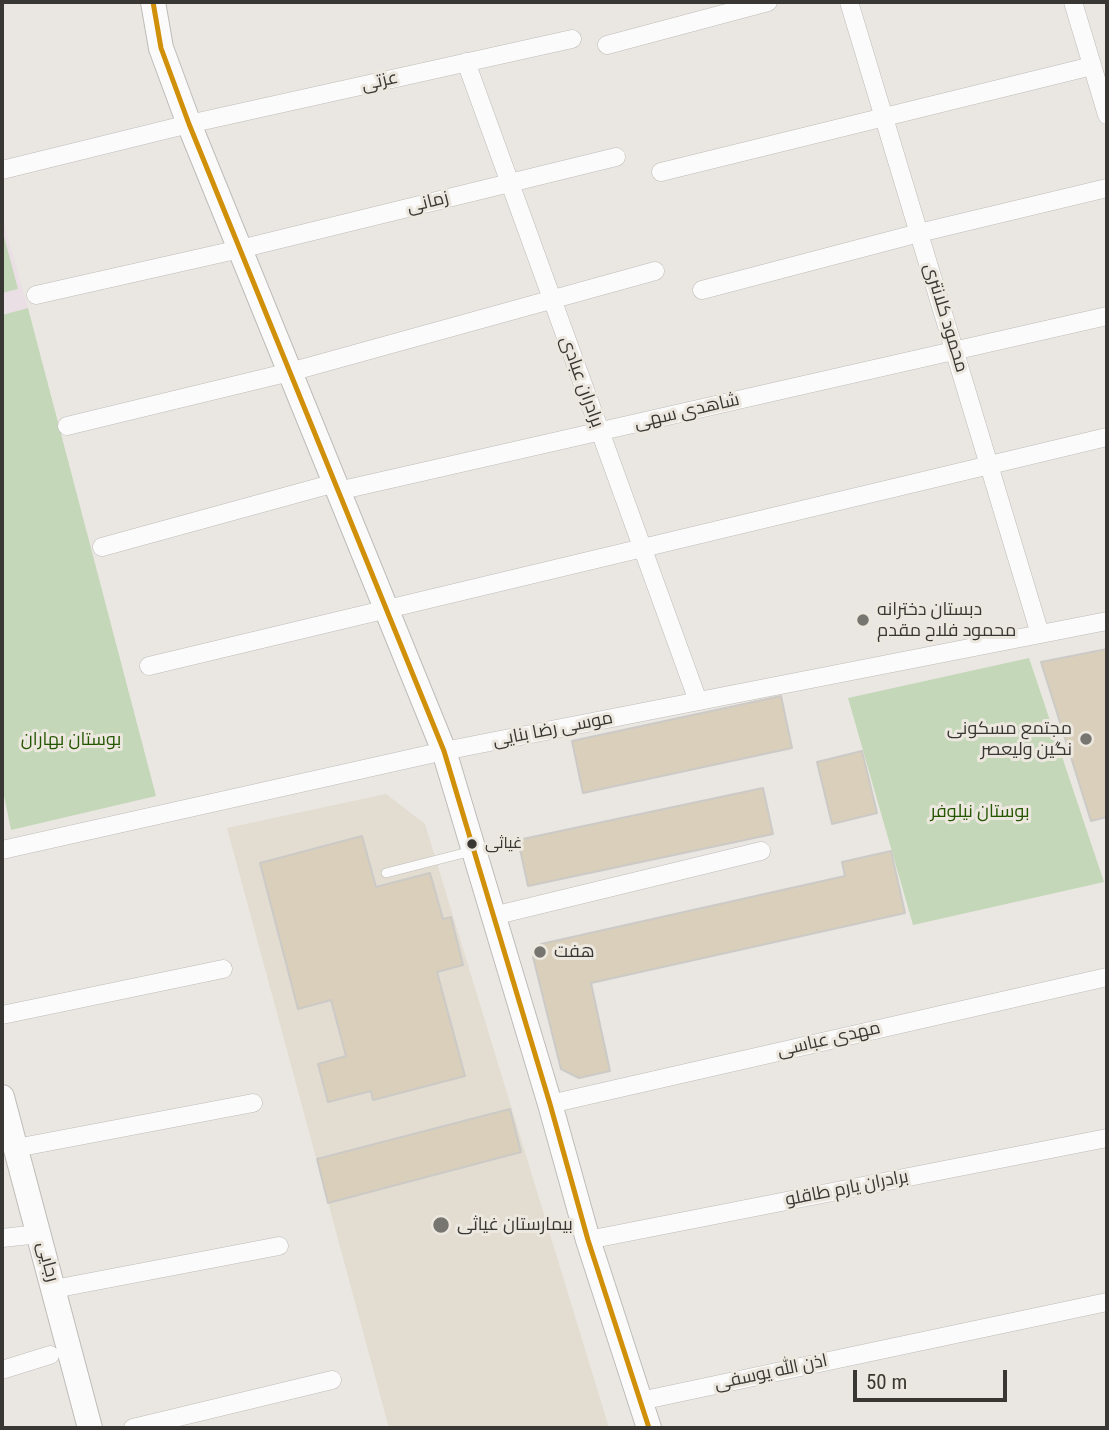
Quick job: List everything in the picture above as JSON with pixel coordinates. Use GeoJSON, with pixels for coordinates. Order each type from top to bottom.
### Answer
{"type":"FeatureCollection","features":[{"type":"Feature","properties":{"kind":"main road"},"geometry":{"type":"LineString","coordinates":[[153,2],[162,48],[189,124],[443,751],[550,1104],[587,1240],[649,1428]]}},
{"type":"Feature","properties":{"kind":"main road","name":"رجایی"},"geometry":{"type":"LineString","coordinates":[[4,1111],[90,1428]]}},
{"type":"Feature","properties":{"kind":"street"},"geometry":{"type":"LineString","coordinates":[[607,45],[768,2]]}},
{"type":"Feature","properties":{"kind":"street","name":"محمود کلانتری"},"geometry":{"type":"LineString","coordinates":[[849,2],[1040,634]]}},
{"type":"Feature","properties":{"kind":"street"},"geometry":{"type":"LineString","coordinates":[[1073,2],[1107,116]]}},
{"type":"Feature","properties":{"kind":"street","name":"عزتی"},"geometry":{"type":"LineString","coordinates":[[2,170],[189,124],[572,39]]}},
{"type":"Feature","properties":{"kind":"street","name":"برادران عبادی"},"geometry":{"type":"LineString","coordinates":[[466,62],[508,184],[698,701]]}},
{"type":"Feature","properties":{"kind":"street"},"geometry":{"type":"LineString","coordinates":[[661,172],[1092,66]]}},
{"type":"Feature","properties":{"kind":"street","name":"زمانی"},"geometry":{"type":"LineString","coordinates":[[36,295],[240,249],[616,157]]}},
{"type":"Feature","properties":{"kind":"street"},"geometry":{"type":"LineString","coordinates":[[702,290],[919,233],[1107,188]]}},
{"type":"Feature","properties":{"kind":"street"},"geometry":{"type":"LineString","coordinates":[[67,426],[290,372],[655,271]]}},
{"type":"Feature","properties":{"kind":"street","name":"شاهدی سهی"},"geometry":{"type":"LineString","coordinates":[[102,547],[337,487],[599,432],[1107,316]]}},
{"type":"Feature","properties":{"kind":"street"},"geometry":{"type":"LineString","coordinates":[[149,666],[385,607],[1107,437]]}},
{"type":"Feature","properties":{"kind":"street","name":"موسی رضا بنایی"},"geometry":{"type":"LineString","coordinates":[[2,850],[443,751],[1107,621]]}},
{"type":"Feature","properties":{"kind":"street"},"geometry":{"type":"LineString","coordinates":[[494,916],[761,851]]}},
{"type":"Feature","properties":{"kind":"street"},"geometry":{"type":"LineString","coordinates":[[2,1015],[223,969]]}},
{"type":"Feature","properties":{"kind":"street","name":"مهدی عباسی"},"geometry":{"type":"LineString","coordinates":[[550,1104],[1107,977]]}},
{"type":"Feature","properties":{"kind":"street"},"geometry":{"type":"LineString","coordinates":[[16,1148],[253,1103]]}},
{"type":"Feature","properties":{"kind":"street","name":"برادران یارم طاقلو"},"geometry":{"type":"LineString","coordinates":[[587,1240],[1107,1138]]}},
{"type":"Feature","properties":{"kind":"street"},"geometry":{"type":"LineString","coordinates":[[2,1238],[39,1234]]}},
{"type":"Feature","properties":{"kind":"street"},"geometry":{"type":"LineString","coordinates":[[54,1289],[279,1246]]}},
{"type":"Feature","properties":{"kind":"street","name":"اذن الله یوسفی"},"geometry":{"type":"LineString","coordinates":[[640,1401],[1107,1302]]}},
{"type":"Feature","properties":{"kind":"street"},"geometry":{"type":"LineString","coordinates":[[2,1370],[50,1355]]}},
{"type":"Feature","properties":{"kind":"street"},"geometry":{"type":"LineString","coordinates":[[133,1428],[332,1380]]}},
{"type":"Feature","properties":{"kind":"lane"},"geometry":{"type":"LineString","coordinates":[[386,873],[473,850]]}},
{"type":"Feature","properties":{"kind":"shaded area"},"geometry":{"type":"Polygon","coordinates":[[[2,217],[28,308],[2,315],[2,217]]]}},
{"type":"Feature","properties":{"kind":"shaded area","name":"بیمارستان غیاثی"},"geometry":{"type":"Polygon","coordinates":[[[386,794],[425,824],[609,1428],[389,1428],[227,828],[386,794]]]}},
{"type":"Feature","properties":{"kind":"green space"},"geometry":{"type":"Polygon","coordinates":[[[2,229],[18,289],[2,293],[2,229]]]}},
{"type":"Feature","properties":{"kind":"green space","name":"بوستان بهاران"},"geometry":{"type":"Polygon","coordinates":[[[28,308],[156,796],[11,830],[2,786],[2,315],[28,308]]]}},
{"type":"Feature","properties":{"kind":"green space","name":"بوستان نیلوفر"},"geometry":{"type":"Polygon","coordinates":[[[1029,658],[1104,882],[913,925],[848,698],[1029,658]]]}},
{"type":"Feature","properties":{"kind":"building","name":"مجتمع مسکونی نگین ولیعصر"},"geometry":{"type":"Polygon","coordinates":[[[1107,649],[1107,817],[1091,821],[1041,662],[1107,649]]]}},
{"type":"Feature","properties":{"kind":"building"},"geometry":{"type":"Polygon","coordinates":[[[781,696],[792,748],[583,793],[572,741],[781,696]]]}},
{"type":"Feature","properties":{"kind":"building"},"geometry":{"type":"Polygon","coordinates":[[[862,751],[877,813],[832,824],[817,762],[862,751]]]}},
{"type":"Feature","properties":{"kind":"building"},"geometry":{"type":"Polygon","coordinates":[[[763,788],[773,834],[528,886],[518,840],[763,788]]]}},
{"type":"Feature","properties":{"kind":"building"},"geometry":{"type":"Polygon","coordinates":[[[362,836],[376,887],[430,873],[443,919],[451,917],[463,965],[437,972],[465,1076],[373,1100],[371,1091],[328,1102],[318,1064],[346,1056],[331,1000],[298,1009],[260,863],[362,836]]]}},
{"type":"Feature","properties":{"kind":"building"},"geometry":{"type":"Polygon","coordinates":[[[891,851],[905,913],[591,983],[610,1071],[579,1078],[561,1069],[533,957],[541,944],[845,876],[842,862],[891,851]]]}},
{"type":"Feature","properties":{"kind":"building"},"geometry":{"type":"Polygon","coordinates":[[[510,1109],[521,1152],[328,1203],[317,1159],[510,1109]]]}},
{"type":"Feature","properties":{"kind":"transit line"},"geometry":{"type":"LineString","coordinates":[[153,2],[161,48],[189,124],[444,751],[588,1240],[649,1428]]}},
{"type":"Feature","properties":{"kind":"place","name":"دبستان دخترانه محمود فلاح مقدم"},"geometry":{"type":"Point","coordinates":[863,620]}},
{"type":"Feature","properties":{"kind":"place","name":"مجتمع مسکونی نگین ولیعصر"},"geometry":{"type":"Point","coordinates":[1086,739]}},
{"type":"Feature","properties":{"kind":"place","name":"غیاثی"},"geometry":{"type":"Point","coordinates":[472,844]}},
{"type":"Feature","properties":{"kind":"place","name":"هفت"},"geometry":{"type":"Point","coordinates":[540,952]}},
{"type":"Feature","properties":{"kind":"place","name":"بیمارستان غیاثی"},"geometry":{"type":"Point","coordinates":[441,1225]}}]}
